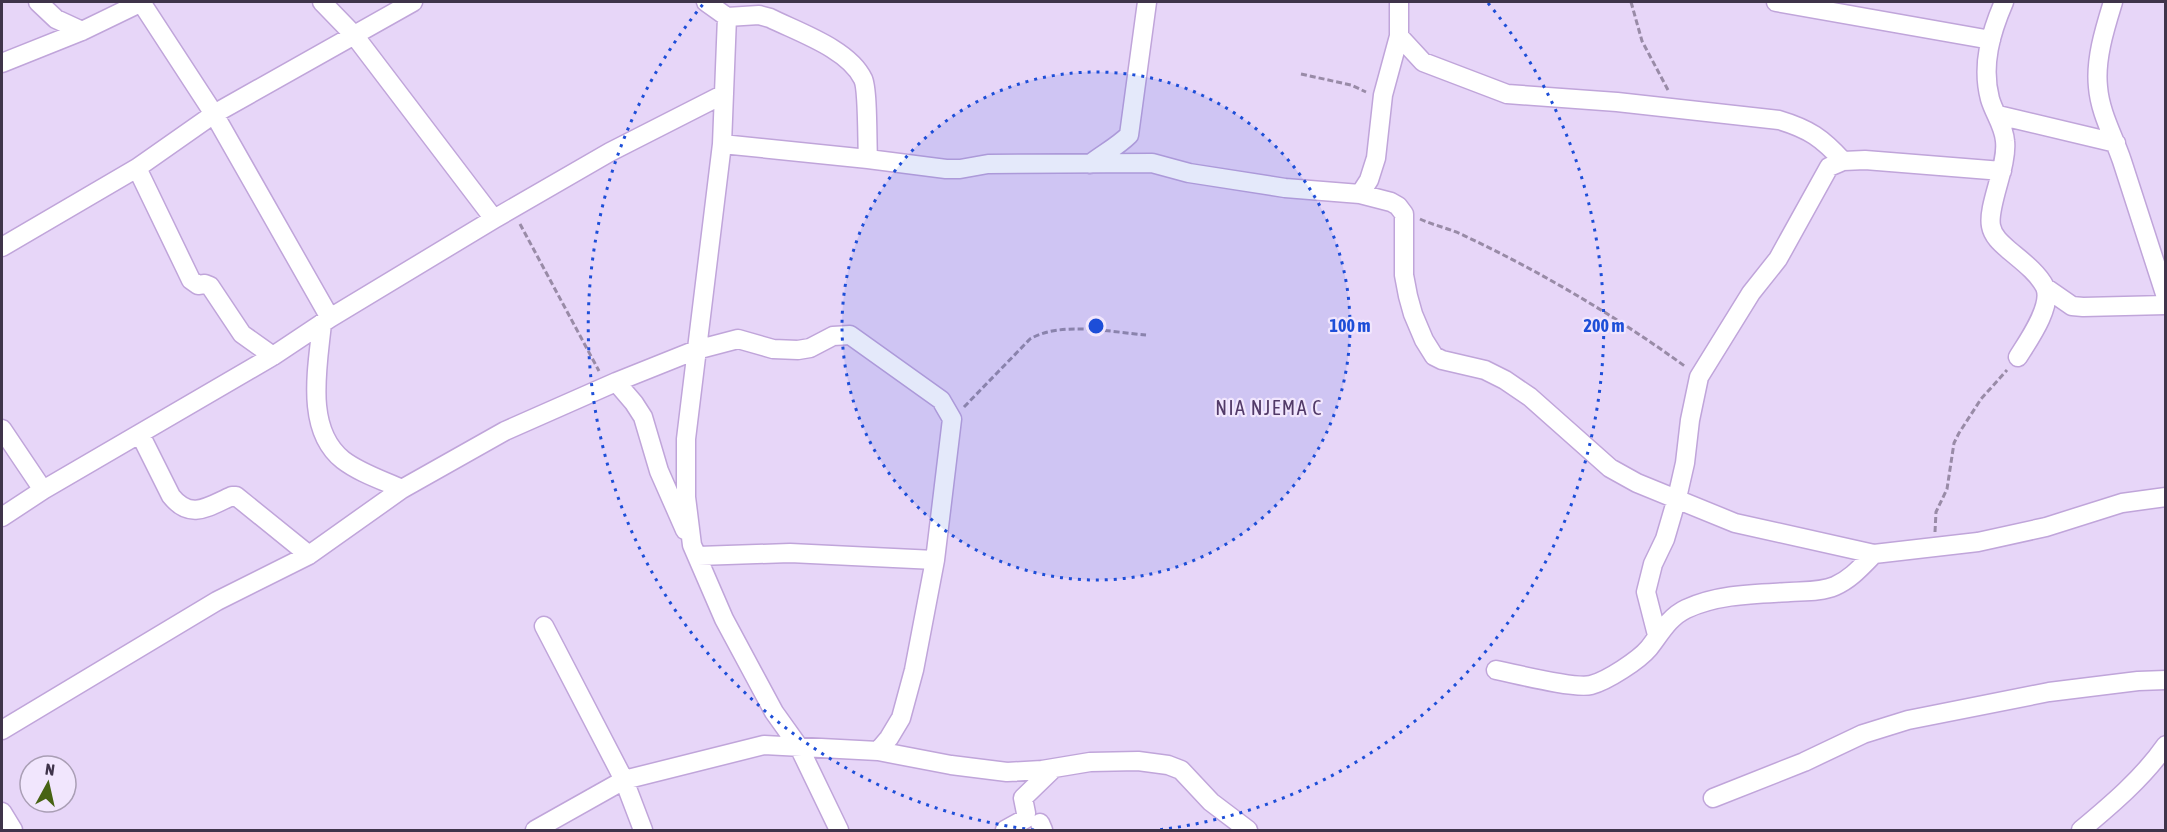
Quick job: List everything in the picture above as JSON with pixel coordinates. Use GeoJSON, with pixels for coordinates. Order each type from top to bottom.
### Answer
{"type":"FeatureCollection","features":[{"type":"Feature","properties":{"kind":"street"},"geometry":{"type":"LineString","coordinates":[[38,2],[56,19],[82,31]]}},
{"type":"Feature","properties":{"kind":"street"},"geometry":{"type":"LineString","coordinates":[[2,63],[82,31],[142,2],[214,114],[326,321],[315,392],[317,413],[328,442],[343,459],[364,472],[402,489]]}},
{"type":"Feature","properties":{"kind":"street"},"geometry":{"type":"LineString","coordinates":[[322,2],[354,35],[494,219]]}},
{"type":"Feature","properties":{"kind":"street"},"geometry":{"type":"LineString","coordinates":[[2,247],[137,168],[214,114],[413,2]]}},
{"type":"Feature","properties":{"kind":"street"},"geometry":{"type":"LineString","coordinates":[[706,2],[727,16],[765,8],[770,18],[838,51],[852,63],[864,80],[868,159]]}},
{"type":"Feature","properties":{"kind":"street"},"geometry":{"type":"LineString","coordinates":[[1090,164],[1107,150],[1123,142],[1129,135],[1146,2]]}},
{"type":"Feature","properties":{"kind":"street"},"geometry":{"type":"LineString","coordinates":[[1360,194],[1370,180],[1376,158],[1383,95],[1399,36],[1399,2]]}},
{"type":"Feature","properties":{"kind":"street"},"geometry":{"type":"LineString","coordinates":[[1776,2],[1991,40]]}},
{"type":"Feature","properties":{"kind":"street"},"geometry":{"type":"LineString","coordinates":[[2004,2],[1995,23],[1986,75],[1991,100],[2006,142],[2002,171],[1991,214],[1991,225],[1998,240],[2022,261],[2046,288],[2072,306],[2098,308],[2166,305]]}},
{"type":"Feature","properties":{"kind":"street"},"geometry":{"type":"LineString","coordinates":[[2113,2],[2098,63],[2098,86],[2102,110],[2116,143],[2166,297]]}},
{"type":"Feature","properties":{"kind":"street"},"geometry":{"type":"LineString","coordinates":[[695,551],[686,497],[686,439],[722,144],[727,16]]}},
{"type":"Feature","properties":{"kind":"street"},"geometry":{"type":"LineString","coordinates":[[1399,36],[1423,62],[1507,94],[1677,108],[1779,120],[1802,127],[1826,143],[1843,161]]}},
{"type":"Feature","properties":{"kind":"street"},"geometry":{"type":"LineString","coordinates":[[2,517],[43,490],[273,356],[326,321],[494,219],[610,152],[724,94]]}},
{"type":"Feature","properties":{"kind":"street"},"geometry":{"type":"LineString","coordinates":[[1998,115],[2116,143]]}},
{"type":"Feature","properties":{"kind":"street"},"geometry":{"type":"LineString","coordinates":[[1129,135],[1137,149],[1152,163]]}},
{"type":"Feature","properties":{"kind":"street"},"geometry":{"type":"LineString","coordinates":[[722,144],[945,169],[988,164],[1152,163],[1189,173],[1285,189],[1360,194],[1391,202],[1404,214],[1404,275],[1408,296],[1420,331],[1434,356],[1485,370],[1505,380],[1530,397],[1611,468],[1637,483],[1735,523],[1874,554],[1978,542],[2046,527],[2122,502],[2166,497]]}},
{"type":"Feature","properties":{"kind":"street"},"geometry":{"type":"LineString","coordinates":[[1657,635],[1646,592],[1647,585],[1653,564],[1665,539],[1677,498],[1699,377],[1751,293],[1778,259],[1829,167],[1843,161],[1865,160],[2002,171]]}},
{"type":"Feature","properties":{"kind":"street"},"geometry":{"type":"LineString","coordinates":[[137,168],[191,280],[198,285],[210,286],[242,334],[273,356]]}},
{"type":"Feature","properties":{"kind":"street"},"geometry":{"type":"LineString","coordinates":[[2018,357],[2042,315],[2046,304],[2046,288]]}},
{"type":"Feature","properties":{"kind":"street"},"geometry":{"type":"LineString","coordinates":[[2,730],[217,602],[309,555],[402,489],[505,431],[611,384],[696,350],[738,339],[773,349],[798,350],[810,348],[833,336],[850,335],[941,400],[952,419],[934,560],[914,670],[901,718],[878,751]]}},
{"type":"Feature","properties":{"kind":"street"},"geometry":{"type":"LineString","coordinates":[[611,384],[634,403],[643,417],[659,471],[724,619],[774,712],[800,747],[838,831]]}},
{"type":"Feature","properties":{"kind":"street"},"geometry":{"type":"LineString","coordinates":[[2,429],[43,490]]}},
{"type":"Feature","properties":{"kind":"street"},"geometry":{"type":"LineString","coordinates":[[140,434],[177,504],[199,511],[236,496],[309,555]]}},
{"type":"Feature","properties":{"kind":"street"},"geometry":{"type":"LineString","coordinates":[[695,551],[934,560]]}},
{"type":"Feature","properties":{"kind":"street"},"geometry":{"type":"LineString","coordinates":[[1496,670],[1566,683],[1590,685],[1628,665],[1649,649],[1670,620],[1684,609],[1713,600],[1738,596],[1814,591],[1834,586],[1849,578],[1874,554]]}},
{"type":"Feature","properties":{"kind":"street"},"geometry":{"type":"LineString","coordinates":[[544,626],[624,780],[643,831]]}},
{"type":"Feature","properties":{"kind":"street"},"geometry":{"type":"LineString","coordinates":[[1713,798],[1812,759],[1863,734],[1908,720],[2049,692],[2138,681],[2166,680]]}},
{"type":"Feature","properties":{"kind":"street"},"geometry":{"type":"LineString","coordinates":[[535,831],[624,780],[764,745],[878,751],[951,765],[1007,772],[1115,761],[1138,761],[1174,766],[1181,770],[1211,802],[1240,827]]}},
{"type":"Feature","properties":{"kind":"street"},"geometry":{"type":"LineString","coordinates":[[2081,831],[2117,800],[2166,745]]}},
{"type":"Feature","properties":{"kind":"street"},"geometry":{"type":"LineString","coordinates":[[1005,831],[1024,819],[1026,813],[1023,798],[1054,768]]}},
{"type":"Feature","properties":{"kind":"street"},"geometry":{"type":"LineString","coordinates":[[2,812],[13,831]]}},
{"type":"Feature","properties":{"kind":"path"},"geometry":{"type":"LineString","coordinates":[[1631,2],[1642,41],[1677,108]]}},
{"type":"Feature","properties":{"kind":"path"},"geometry":{"type":"LineString","coordinates":[[1301,74],[1341,82],[1368,93],[1383,95]]}},
{"type":"Feature","properties":{"kind":"path"},"geometry":{"type":"LineString","coordinates":[[512,209],[611,384]]}},
{"type":"Feature","properties":{"kind":"path"},"geometry":{"type":"LineString","coordinates":[[1402,210],[1430,224],[1466,236],[1543,277],[1643,336],[1699,377]]}},
{"type":"Feature","properties":{"kind":"path"},"geometry":{"type":"LineString","coordinates":[[952,419],[1030,339],[1040,333],[1063,329],[1146,335]]}},
{"type":"Feature","properties":{"kind":"path"},"geometry":{"type":"LineString","coordinates":[[1934,546],[1936,512],[1947,489],[1954,443],[1981,399],[2018,357]]}},
{"type":"Feature","properties":{"kind":"district","name":"NIA NJEMA C"},"geometry":{"type":"Point","coordinates":[1269,407]}}]}
